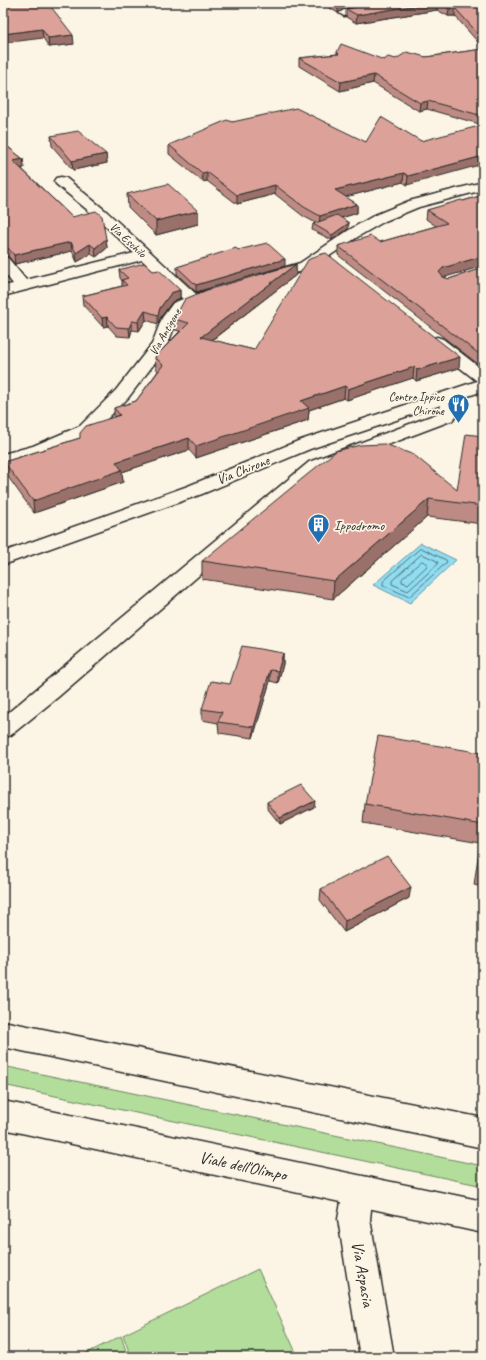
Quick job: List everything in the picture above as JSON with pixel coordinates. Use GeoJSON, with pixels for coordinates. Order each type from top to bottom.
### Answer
{"type":"FeatureCollection","features":[{"type":"Feature","properties":{"kind":"street"},"geometry":{"type":"LineString","coordinates":[[344,13],[402,3]]}},
{"type":"Feature","properties":{"kind":"street","name":"Via Eschilo"},"geometry":{"type":"LineString","coordinates":[[61,181],[101,214],[193,300]]}},
{"type":"Feature","properties":{"kind":"street"},"geometry":{"type":"LineString","coordinates":[[254,281],[330,259],[354,233],[380,218],[414,204],[483,186]]}},
{"type":"Feature","properties":{"kind":"street"},"geometry":{"type":"LineString","coordinates":[[3,291],[144,254]]}},
{"type":"Feature","properties":{"kind":"street"},"geometry":{"type":"LineString","coordinates":[[3,261],[23,286]]}},
{"type":"Feature","properties":{"kind":"street","name":"Via Antigone"},"geometry":{"type":"LineString","coordinates":[[3,460],[39,450],[86,430],[122,394],[160,345],[170,318],[178,306],[224,290]]}},
{"type":"Feature","properties":{"kind":"street"},"geometry":{"type":"LineString","coordinates":[[427,335],[483,378]]}},
{"type":"Feature","properties":{"kind":"street","name":"Via Chirone"},"geometry":{"type":"LineString","coordinates":[[3,559],[195,490],[304,445],[483,385]]}},
{"type":"Feature","properties":{"kind":"street"},"geometry":{"type":"LineString","coordinates":[[3,729],[50,691],[315,466],[447,416],[451,396]]}},
{"type":"Feature","properties":{"kind":"street"},"geometry":{"type":"LineString","coordinates":[[3,1034],[483,1133]]}},
{"type":"Feature","properties":{"kind":"street","name":"Viale dell'Olimpo"},"geometry":{"type":"LineString","coordinates":[[3,1115],[483,1217]]}},
{"type":"Feature","properties":{"kind":"street","name":"Via Aspasia"},"geometry":{"type":"LineString","coordinates":[[358,1191],[354,1219],[377,1357]]}},
{"type":"Feature","properties":{"kind":"green space"},"geometry":{"type":"Polygon","coordinates":[[[3,1066],[483,1166],[483,1186],[3,1085],[3,1066]]]}},
{"type":"Feature","properties":{"kind":"green space"},"geometry":{"type":"Polygon","coordinates":[[[258,1269],[298,1357],[131,1357],[123,1335],[258,1269]]]}},
{"type":"Feature","properties":{"kind":"green space"},"geometry":{"type":"Polygon","coordinates":[[[121,1336],[128,1357],[79,1357],[121,1336]]]}},
{"type":"Feature","properties":{"kind":"water"},"geometry":{"type":"Polygon","coordinates":[[[421,543],[456,560],[410,603],[373,585],[421,543]]]}},
{"type":"Feature","properties":{"kind":"building"},"geometry":{"type":"Polygon","coordinates":[[[3,3],[48,3],[73,35],[48,38],[42,29],[3,34],[3,3]]]}},
{"type":"Feature","properties":{"kind":"building"},"geometry":{"type":"Polygon","coordinates":[[[384,3],[431,3],[357,15],[346,9],[384,3]]]}},
{"type":"Feature","properties":{"kind":"building"},"geometry":{"type":"Polygon","coordinates":[[[440,3],[478,3],[483,9],[483,39],[455,8],[449,9],[440,3]]]}},
{"type":"Feature","properties":{"kind":"building"},"geometry":{"type":"Polygon","coordinates":[[[341,44],[384,60],[388,57],[396,59],[407,52],[426,57],[483,49],[483,116],[428,101],[420,103],[374,75],[341,82],[299,58],[339,54],[337,52],[341,44]]]}},
{"type":"Feature","properties":{"kind":"building"},"geometry":{"type":"Polygon","coordinates":[[[296,108],[366,142],[381,117],[421,141],[483,125],[483,156],[408,176],[404,173],[335,190],[357,204],[320,216],[304,207],[275,185],[237,195],[207,172],[202,173],[169,145],[227,120],[232,122],[296,108]]]}},
{"type":"Feature","properties":{"kind":"building"},"geometry":{"type":"Polygon","coordinates":[[[78,131],[106,154],[72,161],[51,136],[78,131]]]}},
{"type":"Feature","properties":{"kind":"building"},"geometry":{"type":"Polygon","coordinates":[[[3,143],[23,159],[13,161],[72,217],[96,211],[102,216],[106,239],[95,248],[90,244],[76,253],[71,242],[14,255],[8,248],[3,247],[3,143]]]}},
{"type":"Feature","properties":{"kind":"building"},"geometry":{"type":"Polygon","coordinates":[[[168,184],[198,211],[156,221],[127,194],[168,184]]]}},
{"type":"Feature","properties":{"kind":"building"},"geometry":{"type":"Polygon","coordinates":[[[483,195],[483,256],[443,268],[439,272],[443,277],[449,279],[483,268],[483,357],[338,246],[371,236],[380,242],[447,223],[427,210],[483,195]]]}},
{"type":"Feature","properties":{"kind":"building"},"geometry":{"type":"Polygon","coordinates":[[[337,215],[349,223],[332,235],[313,224],[337,215]]]}},
{"type":"Feature","properties":{"kind":"building"},"geometry":{"type":"Polygon","coordinates":[[[267,243],[285,259],[196,285],[177,267],[236,248],[238,250],[267,243]]]}},
{"type":"Feature","properties":{"kind":"building"},"geometry":{"type":"Polygon","coordinates":[[[326,253],[460,357],[417,370],[414,367],[348,389],[345,386],[301,401],[309,408],[196,446],[189,438],[116,462],[122,470],[33,501],[4,462],[80,438],[80,433],[86,426],[120,415],[114,408],[136,401],[163,365],[155,357],[189,323],[174,319],[185,299],[207,290],[296,264],[201,337],[254,350],[308,260],[326,253]]]}},
{"type":"Feature","properties":{"kind":"building"},"geometry":{"type":"Polygon","coordinates":[[[144,263],[153,271],[159,270],[180,290],[171,293],[160,308],[158,315],[145,311],[138,322],[132,321],[129,328],[116,327],[107,317],[102,318],[82,296],[127,285],[122,280],[128,278],[119,270],[144,263]]]}},
{"type":"Feature","properties":{"kind":"building","name":"Ippodromo"},"geometry":{"type":"Polygon","coordinates":[[[466,434],[483,436],[483,506],[429,499],[334,581],[202,561],[336,451],[360,445],[385,444],[414,455],[457,490],[466,434]]]}},
{"type":"Feature","properties":{"kind":"building"},"geometry":{"type":"Polygon","coordinates":[[[242,646],[283,653],[278,671],[270,670],[254,727],[218,722],[222,712],[202,709],[211,681],[230,684],[242,646]]]}},
{"type":"Feature","properties":{"kind":"building"},"geometry":{"type":"Polygon","coordinates":[[[378,736],[483,753],[483,825],[365,804],[378,736]]]}},
{"type":"Feature","properties":{"kind":"building"},"geometry":{"type":"Polygon","coordinates":[[[301,785],[315,801],[280,818],[267,802],[301,785]]]}},
{"type":"Feature","properties":{"kind":"building"},"geometry":{"type":"Polygon","coordinates":[[[483,832],[483,868],[479,867],[483,832]]]}},
{"type":"Feature","properties":{"kind":"building"},"geometry":{"type":"Polygon","coordinates":[[[387,856],[411,887],[345,921],[321,889],[387,856]]]}},
{"type":"Feature","properties":{"kind":"place","name":"Centro Ippico Chirone"},"geometry":{"type":"Point","coordinates":[459,424]}},
{"type":"Feature","properties":{"kind":"place","name":"Ippodromo"},"geometry":{"type":"Point","coordinates":[319,544]}}]}
